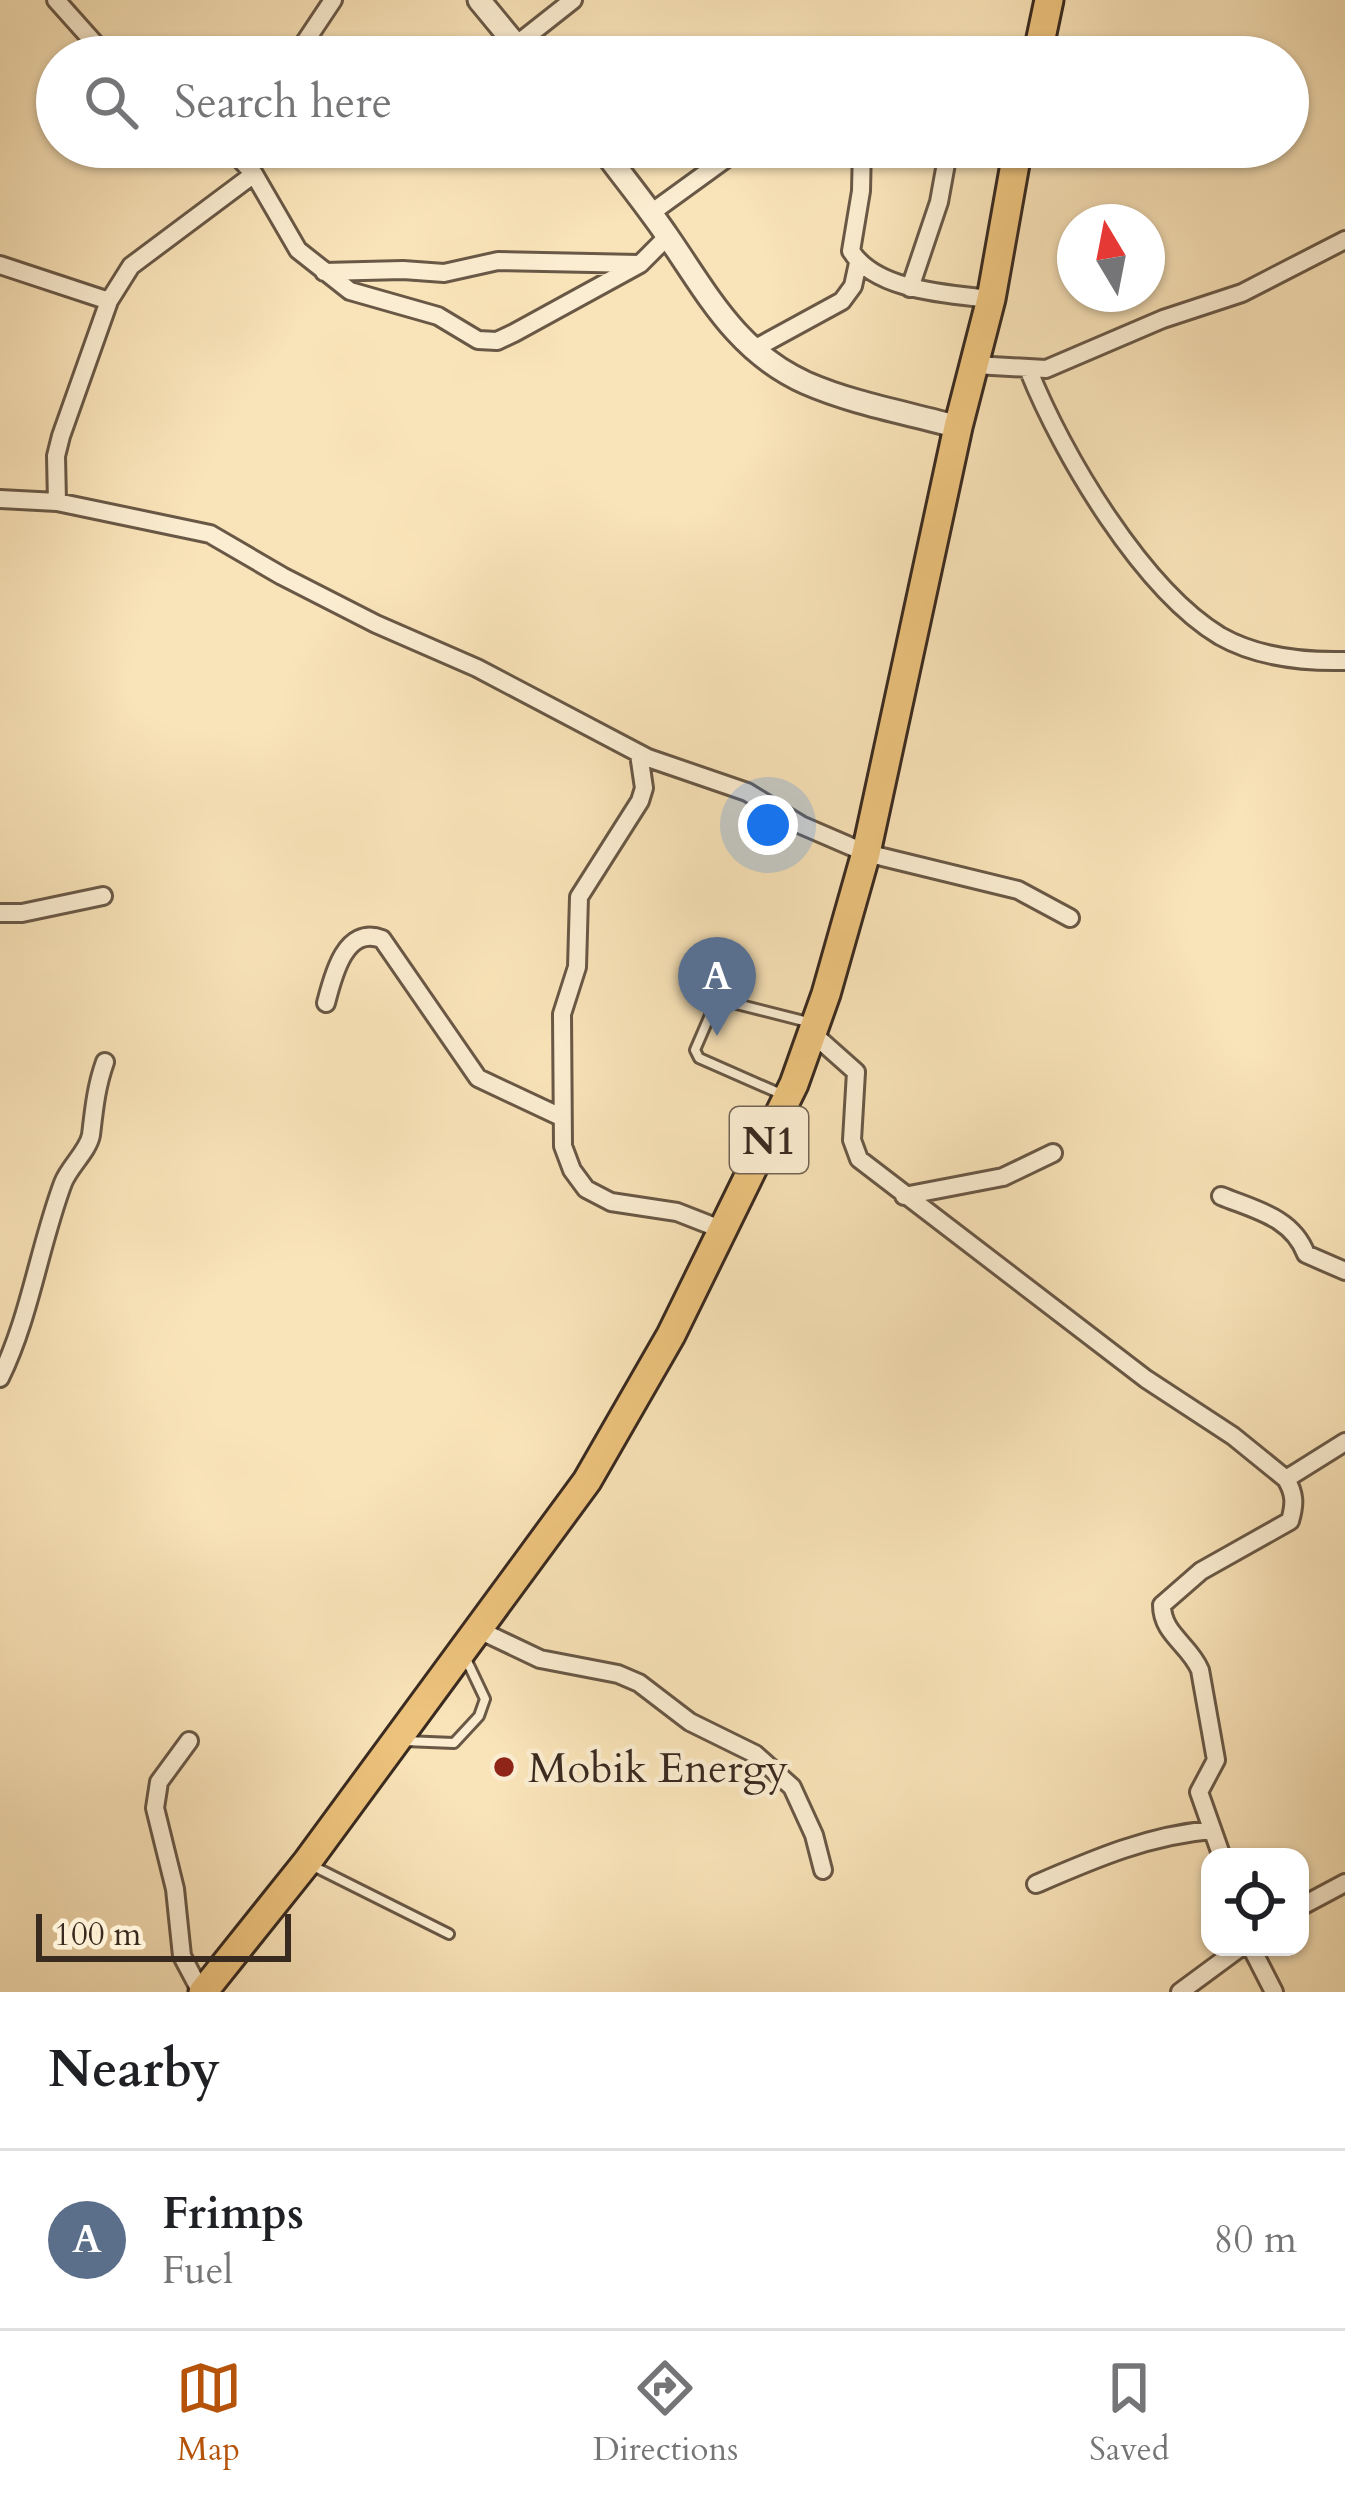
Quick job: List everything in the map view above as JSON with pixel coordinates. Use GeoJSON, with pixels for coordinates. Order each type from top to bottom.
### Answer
{"type":"FeatureCollection","features":[{"type":"Feature","properties":{"kind":"highway"},"geometry":{"type":"LineString","coordinates":[[1041,36],[1048,0]]}},
{"type":"Feature","properties":{"kind":"highway","name":"N1"},"geometry":{"type":"LineString","coordinates":[[202,1992],[307,1862],[553,1532],[616,1434],[788,1097],[866,853],[958,427],[991,299],[1014,168]]}},
{"type":"Feature","properties":{"kind":"street"},"geometry":{"type":"LineString","coordinates":[[56,0],[88,36]]}},
{"type":"Feature","properties":{"kind":"street"},"geometry":{"type":"LineString","coordinates":[[309,36],[333,0]]}},
{"type":"Feature","properties":{"kind":"street"},"geometry":{"type":"LineString","coordinates":[[478,0],[508,36]]}},
{"type":"Feature","properties":{"kind":"street"},"geometry":{"type":"LineString","coordinates":[[536,36],[573,0]]}},
{"type":"Feature","properties":{"kind":"street"},"geometry":{"type":"LineString","coordinates":[[249,168],[298,250],[324,272],[367,298],[438,316],[478,340],[497,340],[640,264],[668,236]]}},
{"type":"Feature","properties":{"kind":"street"},"geometry":{"type":"LineString","coordinates":[[618,168],[718,315],[754,349],[802,381],[958,427]]}},
{"type":"Feature","properties":{"kind":"street"},"geometry":{"type":"LineString","coordinates":[[651,213],[713,168]]}},
{"type":"Feature","properties":{"kind":"street"},"geometry":{"type":"LineString","coordinates":[[862,168],[851,250],[858,262],[910,288],[991,299]]}},
{"type":"Feature","properties":{"kind":"street"},"geometry":{"type":"LineString","coordinates":[[910,288],[939,202],[945,168]]}},
{"type":"Feature","properties":{"kind":"street"},"geometry":{"type":"LineString","coordinates":[[57,502],[56,456],[61,436],[109,301],[131,266],[254,174]]}},
{"type":"Feature","properties":{"kind":"street"},"geometry":{"type":"LineString","coordinates":[[975,365],[1029,371],[1064,363],[1163,319],[1242,293],[1345,240]]}},
{"type":"Feature","properties":{"kind":"street"},"geometry":{"type":"LineString","coordinates":[[324,272],[444,274],[507,261],[640,264]]}},
{"type":"Feature","properties":{"kind":"street"},"geometry":{"type":"LineString","coordinates":[[754,349],[842,302],[853,286],[858,262]]}},
{"type":"Feature","properties":{"kind":"street"},"geometry":{"type":"LineString","coordinates":[[0,265],[109,301]]}},
{"type":"Feature","properties":{"kind":"street"},"geometry":{"type":"LineString","coordinates":[[1029,371],[1047,414],[1116,529],[1174,598],[1224,638],[1301,661],[1345,661]]}},
{"type":"Feature","properties":{"kind":"street"},"geometry":{"type":"LineString","coordinates":[[0,499],[57,502],[210,534],[282,576],[497,678],[639,754],[747,792],[800,825],[866,853],[1018,890],[1070,918]]}},
{"type":"Feature","properties":{"kind":"street"},"geometry":{"type":"LineString","coordinates":[[639,754],[644,788],[640,801],[579,897],[577,967],[562,1013],[563,1146],[586,1189],[611,1202],[677,1212],[723,1230]]}},
{"type":"Feature","properties":{"kind":"street"},"geometry":{"type":"LineString","coordinates":[[0,913],[103,896]]}},
{"type":"Feature","properties":{"kind":"street"},"geometry":{"type":"LineString","coordinates":[[326,1003],[343,954],[364,937],[375,935],[478,1078],[561,1117]]}},
{"type":"Feature","properties":{"kind":"street"},"geometry":{"type":"LineString","coordinates":[[812,1028],[856,1072],[852,1140],[859,1159],[1146,1379],[1233,1436],[1286,1478],[1295,1504],[1291,1521],[1201,1571],[1162,1605],[1167,1629],[1195,1658],[1200,1670],[1216,1760],[1199,1792],[1218,1848]]}},
{"type":"Feature","properties":{"kind":"street"},"geometry":{"type":"LineString","coordinates":[[0,1378],[14,1347],[44,1235],[65,1178],[90,1138],[105,1062]]}},
{"type":"Feature","properties":{"kind":"street"},"geometry":{"type":"LineString","coordinates":[[904,1196],[1003,1177],[1053,1153]]}},
{"type":"Feature","properties":{"kind":"street"},"geometry":{"type":"LineString","coordinates":[[1221,1196],[1285,1222],[1300,1238],[1306,1254],[1345,1271]]}},
{"type":"Feature","properties":{"kind":"street"},"geometry":{"type":"LineString","coordinates":[[1286,1478],[1345,1442]]}},
{"type":"Feature","properties":{"kind":"street"},"geometry":{"type":"LineString","coordinates":[[471,1642],[618,1674],[639,1683],[690,1722],[755,1754],[792,1786],[814,1835],[823,1870]]}},
{"type":"Feature","properties":{"kind":"street"},"geometry":{"type":"LineString","coordinates":[[189,1741],[159,1782],[155,1808],[177,1897],[182,1956],[202,1992]]}},
{"type":"Feature","properties":{"kind":"street"},"geometry":{"type":"LineString","coordinates":[[1036,1884],[1144,1842],[1211,1829]]}},
{"type":"Feature","properties":{"kind":"street"},"geometry":{"type":"LineString","coordinates":[[1309,1902],[1345,1883]]}},
{"type":"Feature","properties":{"kind":"street"},"geometry":{"type":"LineString","coordinates":[[1180,1992],[1229,1956]]}},
{"type":"Feature","properties":{"kind":"street"},"geometry":{"type":"LineString","coordinates":[[1256,1956],[1274,1992]]}},
{"type":"Feature","properties":{"kind":"lane"},"geometry":{"type":"LineString","coordinates":[[788,1097],[699,1058],[695,1050],[717,999],[812,1028]]}},
{"type":"Feature","properties":{"kind":"lane"},"geometry":{"type":"LineString","coordinates":[[398,1740],[454,1743],[479,1716],[485,1699],[471,1642]]}},
{"type":"Feature","properties":{"kind":"lane"},"geometry":{"type":"LineString","coordinates":[[307,1862],[449,1934]]}},
{"type":"Feature","properties":{"kind":"place","name":"Frimps"},"geometry":{"type":"Point","coordinates":[717,1036]}},
{"type":"Feature","properties":{"kind":"place","name":"Mobik Energy"},"geometry":{"type":"Point","coordinates":[504,1767]}}]}
